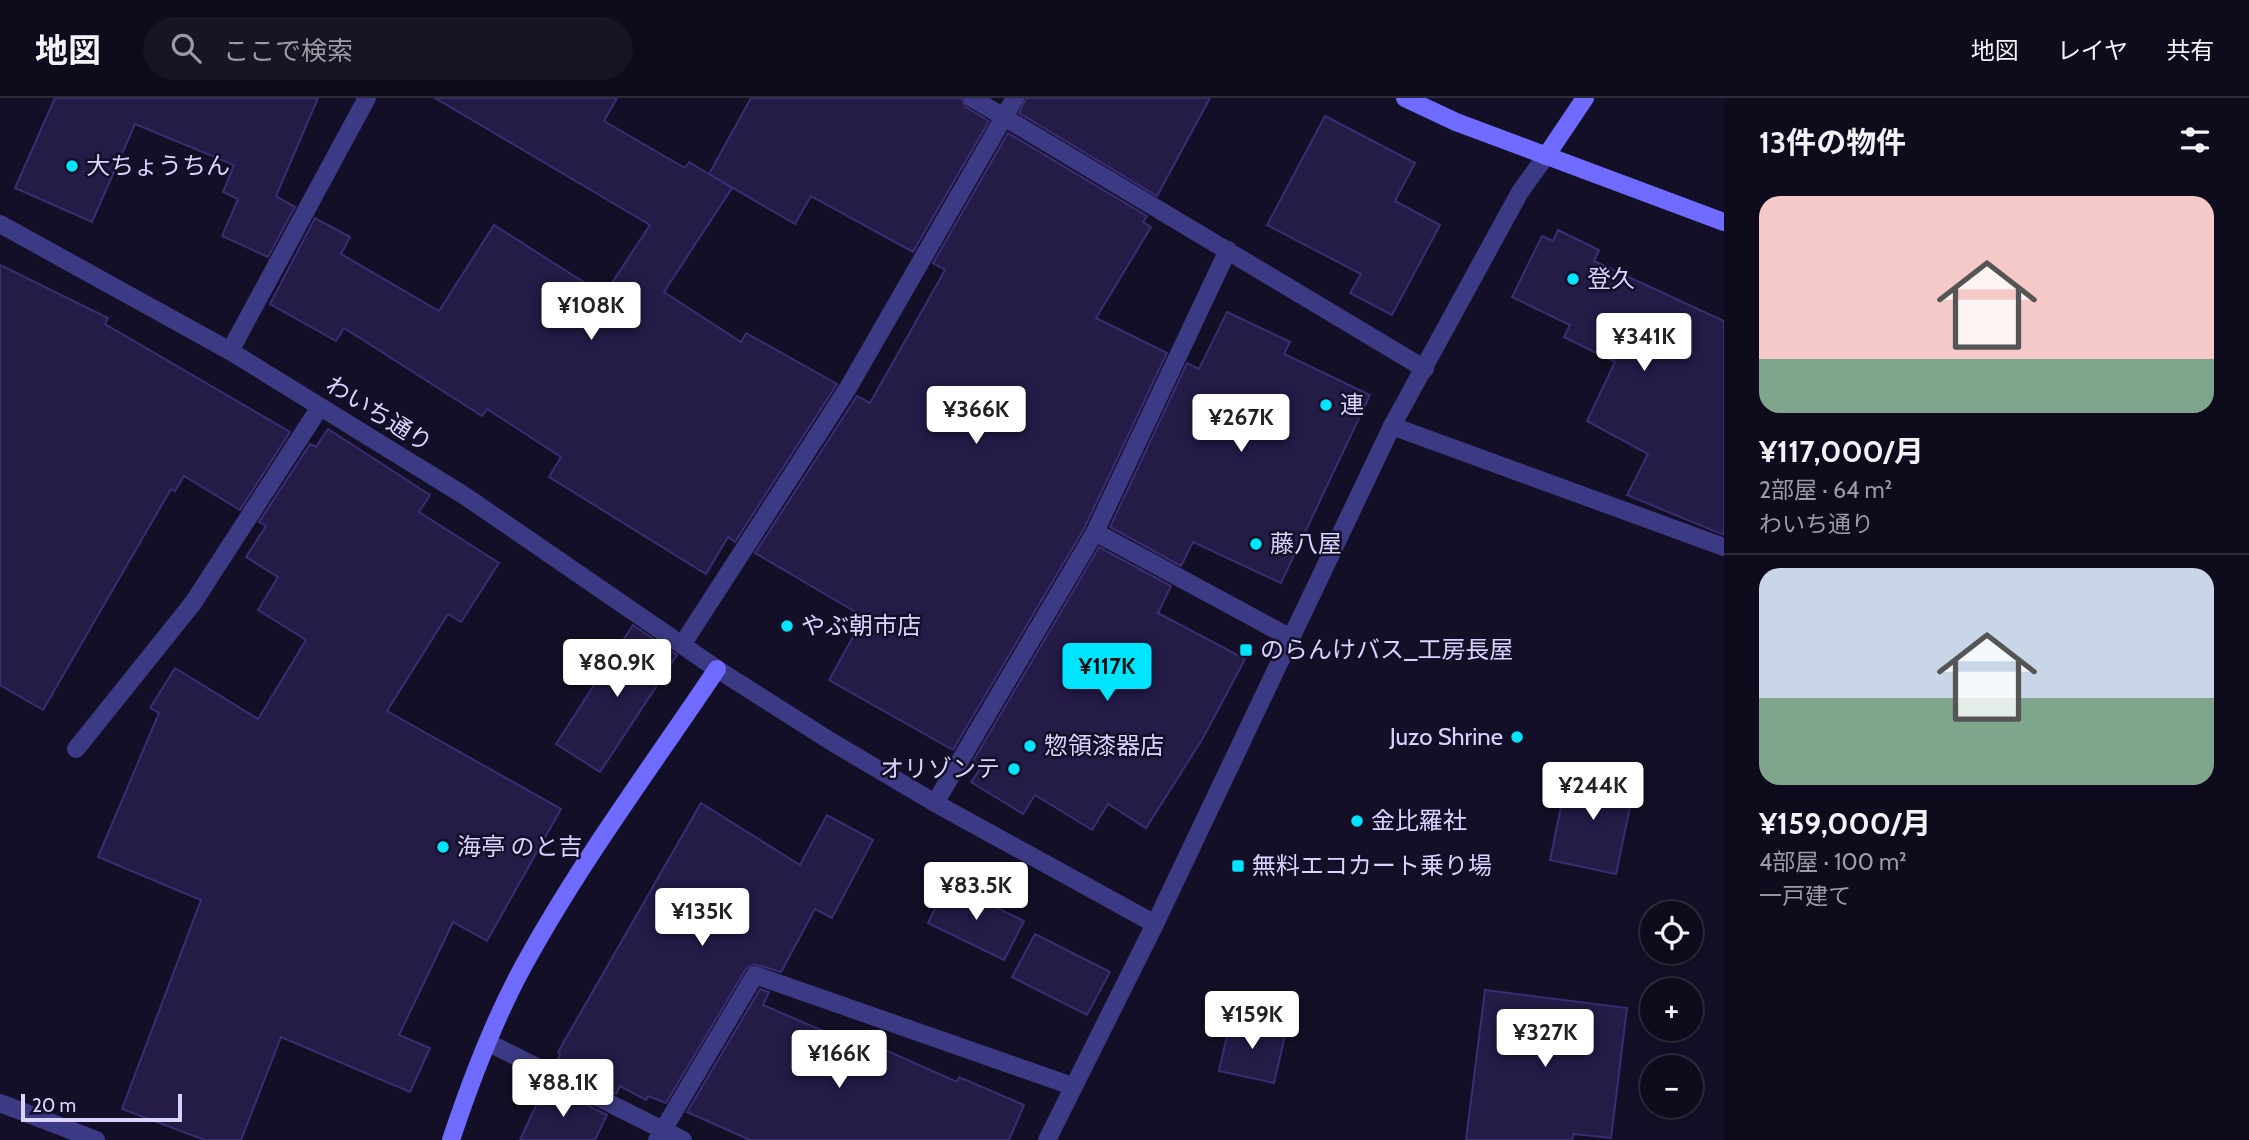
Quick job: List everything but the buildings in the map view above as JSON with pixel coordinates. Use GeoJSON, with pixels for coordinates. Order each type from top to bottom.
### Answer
{"type":"FeatureCollection","features":[{"type":"Feature","properties":{"kind":"street"},"geometry":{"type":"LineString","coordinates":[[230,351],[367,98]]}},
{"type":"Feature","properties":{"kind":"street"},"geometry":{"type":"LineString","coordinates":[[972,98],[1424,369]]}},
{"type":"Feature","properties":{"kind":"street"},"geometry":{"type":"LineString","coordinates":[[682,645],[848,388],[1015,98]]}},
{"type":"Feature","properties":{"kind":"street"},"geometry":{"type":"LineString","coordinates":[[1405,98],[1546,156],[1724,222]]}},
{"type":"Feature","properties":{"kind":"street"},"geometry":{"type":"LineString","coordinates":[[1047,1140],[1155,924],[1289,637],[1392,426],[1520,192],[1586,98]]}},
{"type":"Feature","properties":{"kind":"street","name":"わいち通り"},"geometry":{"type":"LineString","coordinates":[[0,224],[230,351],[465,496],[717,669],[935,803],[1155,924]]}},
{"type":"Feature","properties":{"kind":"street"},"geometry":{"type":"LineString","coordinates":[[935,803],[1095,532],[1228,250]]}},
{"type":"Feature","properties":{"kind":"street"},"geometry":{"type":"LineString","coordinates":[[76,749],[193,603],[320,407]]}},
{"type":"Feature","properties":{"kind":"street"},"geometry":{"type":"LineString","coordinates":[[1392,426],[1724,547]]}},
{"type":"Feature","properties":{"kind":"street"},"geometry":{"type":"LineString","coordinates":[[1095,532],[1289,637]]}},
{"type":"Feature","properties":{"kind":"street"},"geometry":{"type":"LineString","coordinates":[[451,1140],[523,966],[558,906],[717,669]]}},
{"type":"Feature","properties":{"kind":"street"},"geometry":{"type":"LineString","coordinates":[[659,1135],[754,975],[1072,1086]]}},
{"type":"Feature","properties":{"kind":"street"},"geometry":{"type":"LineString","coordinates":[[489,1043],[659,1135],[683,1140]]}},
{"type":"Feature","properties":{"kind":"street"},"geometry":{"type":"LineString","coordinates":[[0,1103],[96,1140]]}},
{"type":"Feature","properties":{"kind":"place","name":"大ちょうちん"},"geometry":{"type":"Point","coordinates":[72,166]}},
{"type":"Feature","properties":{"kind":"place","name":"登久"},"geometry":{"type":"Point","coordinates":[1573,279]}},
{"type":"Feature","properties":{"kind":"place","name":"連"},"geometry":{"type":"Point","coordinates":[1326,405]}},
{"type":"Feature","properties":{"kind":"place","name":"藤八屋"},"geometry":{"type":"Point","coordinates":[1256,544]}},
{"type":"Feature","properties":{"kind":"place","name":"やぶ朝市店"},"geometry":{"type":"Point","coordinates":[787,626]}},
{"type":"Feature","properties":{"kind":"place","name":"のらんけバス_工房長屋"},"geometry":{"type":"Point","coordinates":[1246,650]}},
{"type":"Feature","properties":{"kind":"place","name":"Juzo Shrine"},"geometry":{"type":"Point","coordinates":[1517,737]}},
{"type":"Feature","properties":{"kind":"place","name":"惣領漆器店"},"geometry":{"type":"Point","coordinates":[1030,746]}},
{"type":"Feature","properties":{"kind":"place","name":"オリゾンテ"},"geometry":{"type":"Point","coordinates":[1014,769]}},
{"type":"Feature","properties":{"kind":"place","name":"金比羅社"},"geometry":{"type":"Point","coordinates":[1357,821]}},
{"type":"Feature","properties":{"kind":"place","name":"海亭 のと吉"},"geometry":{"type":"Point","coordinates":[443,847]}},
{"type":"Feature","properties":{"kind":"place","name":"無料エコカート乗り場"},"geometry":{"type":"Point","coordinates":[1238,866]}}]}
